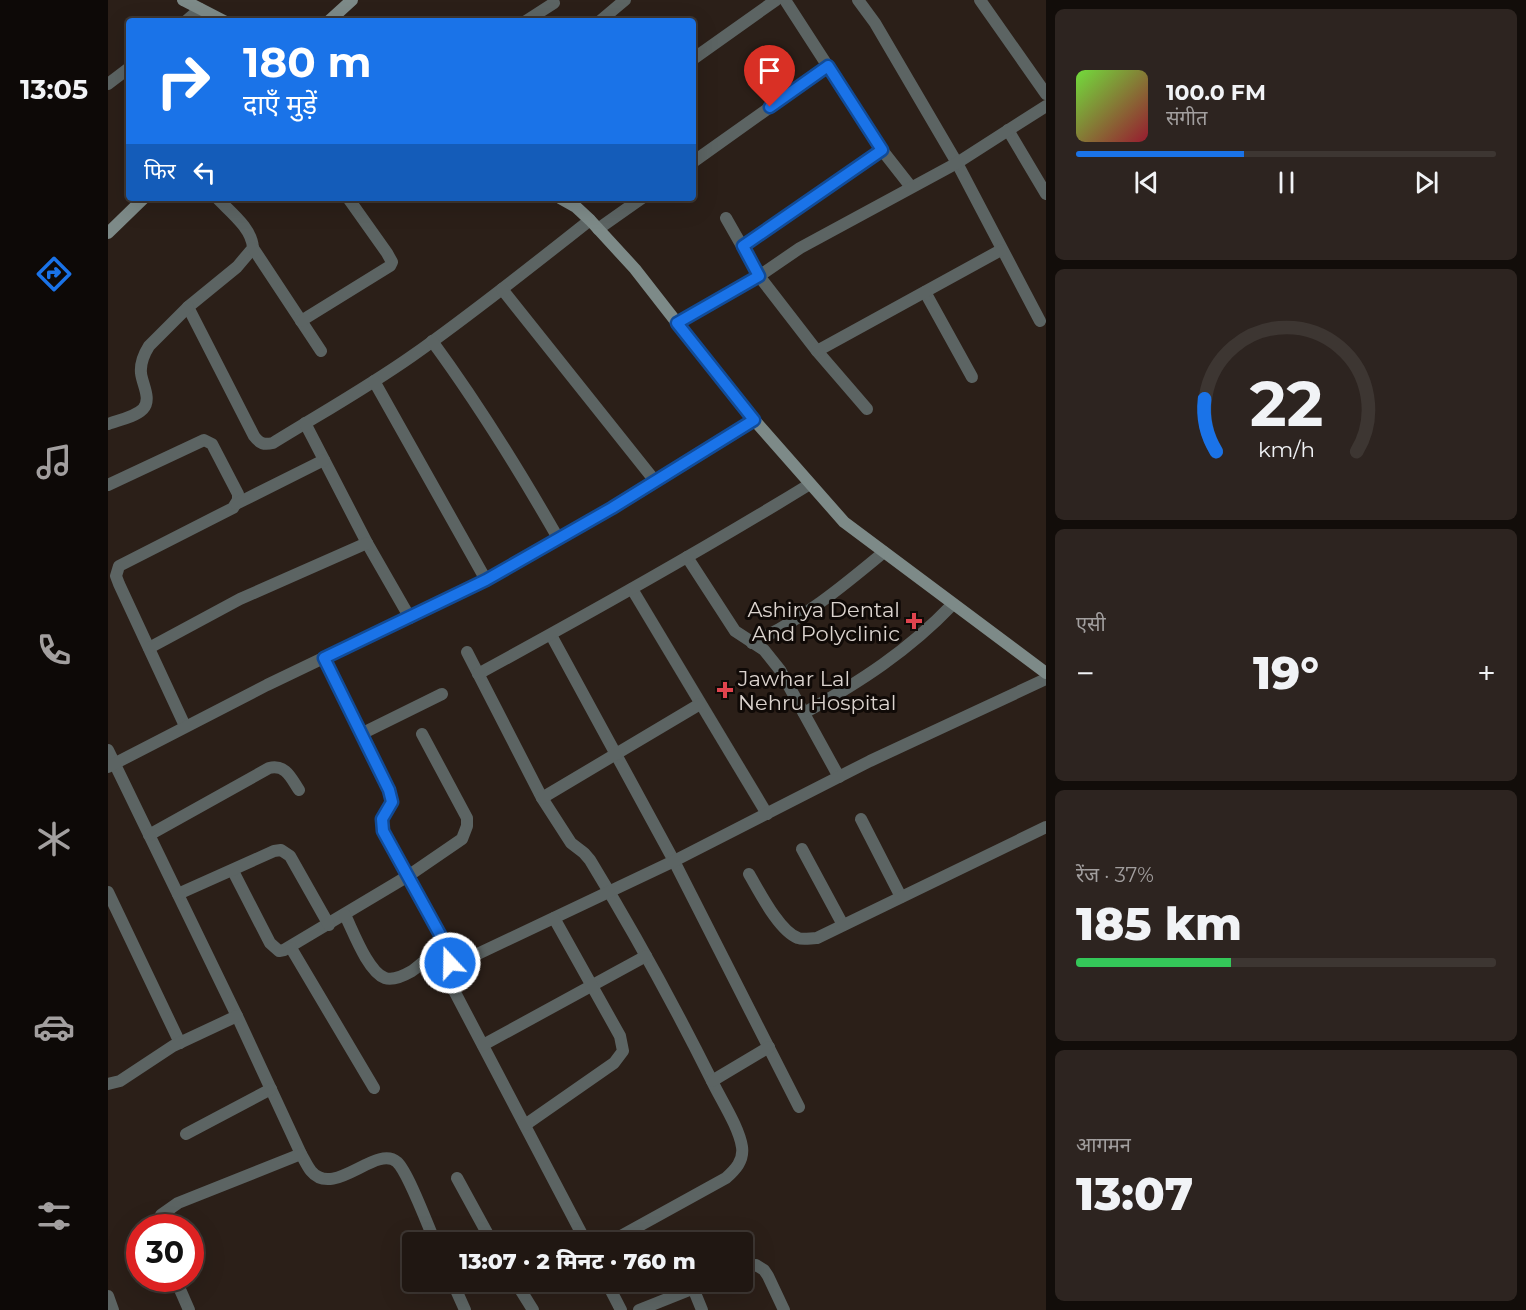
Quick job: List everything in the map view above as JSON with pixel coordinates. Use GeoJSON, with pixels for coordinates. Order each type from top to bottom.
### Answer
{"type":"FeatureCollection","features":[{"type":"Feature","properties":{"kind":"street"},"geometry":{"type":"LineString","coordinates":[[183,0],[218,18]]}},
{"type":"Feature","properties":{"kind":"street"},"geometry":{"type":"LineString","coordinates":[[331,18],[351,0]]}},
{"type":"Feature","properties":{"kind":"street"},"geometry":{"type":"LineString","coordinates":[[604,18],[625,0]]}},
{"type":"Feature","properties":{"kind":"street"},"geometry":{"type":"LineString","coordinates":[[696,57],[776,0]]}},
{"type":"Feature","properties":{"kind":"street"},"geometry":{"type":"LineString","coordinates":[[785,0],[882,150],[911,187]]}},
{"type":"Feature","properties":{"kind":"street"},"geometry":{"type":"LineString","coordinates":[[858,0],[875,23],[957,163],[1040,321]]}},
{"type":"Feature","properties":{"kind":"street"},"geometry":{"type":"LineString","coordinates":[[980,0],[1046,94]]}},
{"type":"Feature","properties":{"kind":"street"},"geometry":{"type":"LineString","coordinates":[[531,18],[554,3]]}},
{"type":"Feature","properties":{"kind":"street"},"geometry":{"type":"LineString","coordinates":[[190,18],[200,9]]}},
{"type":"Feature","properties":{"kind":"street"},"geometry":{"type":"LineString","coordinates":[[696,160],[828,66]]}},
{"type":"Feature","properties":{"kind":"street"},"geometry":{"type":"LineString","coordinates":[[109,82],[126,70]]}},
{"type":"Feature","properties":{"kind":"street"},"geometry":{"type":"LineString","coordinates":[[677,323],[759,276],[800,248],[957,163],[1046,106]]}},
{"type":"Feature","properties":{"kind":"street"},"geometry":{"type":"LineString","coordinates":[[1008,130],[1046,194]]}},
{"type":"Feature","properties":{"kind":"street"},"geometry":{"type":"LineString","coordinates":[[743,246],[882,150]]}},
{"type":"Feature","properties":{"kind":"street"},"geometry":{"type":"LineString","coordinates":[[108,233],[141,201]]}},
{"type":"Feature","properties":{"kind":"street"},"geometry":{"type":"LineString","coordinates":[[220,201],[243,224],[253,243],[253,248],[321,351]]}},
{"type":"Feature","properties":{"kind":"street"},"geometry":{"type":"LineString","coordinates":[[301,321],[390,267],[392,262],[387,253],[350,201]]}},
{"type":"Feature","properties":{"kind":"street"},"geometry":{"type":"LineString","coordinates":[[565,201],[576,207],[594,224],[635,269],[754,420],[844,522],[1046,673]]}},
{"type":"Feature","properties":{"kind":"street"},"geometry":{"type":"LineString","coordinates":[[188,307],[259,442],[263,445],[273,443],[374,381],[594,224],[636,201]]}},
{"type":"Feature","properties":{"kind":"street"},"geometry":{"type":"LineString","coordinates":[[726,218],[759,276],[817,351],[867,409]]}},
{"type":"Feature","properties":{"kind":"street"},"geometry":{"type":"LineString","coordinates":[[108,424],[144,408],[147,397],[141,374],[144,354],[149,346],[188,307],[237,267],[253,248]]}},
{"type":"Feature","properties":{"kind":"street"},"geometry":{"type":"LineString","coordinates":[[817,351],[1001,250]]}},
{"type":"Feature","properties":{"kind":"street"},"geometry":{"type":"LineString","coordinates":[[502,289],[655,481]]}},
{"type":"Feature","properties":{"kind":"street"},"geometry":{"type":"LineString","coordinates":[[925,292],[972,377]]}},
{"type":"Feature","properties":{"kind":"street"},"geometry":{"type":"LineString","coordinates":[[432,341],[472,396],[558,538]]}},
{"type":"Feature","properties":{"kind":"street"},"geometry":{"type":"LineString","coordinates":[[374,381],[486,580]]}},
{"type":"Feature","properties":{"kind":"street"},"geometry":{"type":"LineString","coordinates":[[111,765],[185,726],[486,580],[754,420]]}},
{"type":"Feature","properties":{"kind":"street"},"geometry":{"type":"LineString","coordinates":[[305,423],[367,543],[410,618]]}},
{"type":"Feature","properties":{"kind":"street"},"geometry":{"type":"LineString","coordinates":[[108,485],[204,440],[212,444],[236,490],[238,500],[236,504]]}},
{"type":"Feature","properties":{"kind":"street"},"geometry":{"type":"LineString","coordinates":[[185,726],[116,576],[120,566],[324,460]]}},
{"type":"Feature","properties":{"kind":"street"},"geometry":{"type":"LineString","coordinates":[[478,674],[632,589],[810,484]]}},
{"type":"Feature","properties":{"kind":"street"},"geometry":{"type":"LineString","coordinates":[[149,648],[240,599],[367,543]]}},
{"type":"Feature","properties":{"kind":"street"},"geometry":{"type":"LineString","coordinates":[[752,643],[779,631],[808,613],[884,552]]}},
{"type":"Feature","properties":{"kind":"street"},"geometry":{"type":"LineString","coordinates":[[687,557],[735,630],[764,650],[780,670],[839,777]]}},
{"type":"Feature","properties":{"kind":"street"},"geometry":{"type":"LineString","coordinates":[[632,589],[767,814]]}},
{"type":"Feature","properties":{"kind":"street"},"geometry":{"type":"LineString","coordinates":[[804,712],[868,676],[899,654],[930,628],[953,604]]}},
{"type":"Feature","properties":{"kind":"street"},"geometry":{"type":"LineString","coordinates":[[551,635],[674,861],[799,1107]]}},
{"type":"Feature","properties":{"kind":"street"},"geometry":{"type":"LineString","coordinates":[[466,652],[542,798],[564,834],[584,853],[646,956],[680,1017],[739,1137],[742,1149],[739,1165],[726,1178],[628,1232]]}},
{"type":"Feature","properties":{"kind":"street"},"geometry":{"type":"LineString","coordinates":[[324,658],[392,797],[390,807],[382,819],[383,831],[445,943],[450,957],[449,981],[581,1232]]}},
{"type":"Feature","properties":{"kind":"street"},"geometry":{"type":"LineString","coordinates":[[448,969],[674,861],[839,777],[1046,679]]}},
{"type":"Feature","properties":{"kind":"street"},"geometry":{"type":"LineString","coordinates":[[362,734],[442,694]]}},
{"type":"Feature","properties":{"kind":"street"},"geometry":{"type":"LineString","coordinates":[[542,798],[700,704]]}},
{"type":"Feature","properties":{"kind":"street"},"geometry":{"type":"LineString","coordinates":[[233,871],[270,943],[279,951],[291,948],[329,925],[462,839],[467,826],[467,818],[422,734]]}},
{"type":"Feature","properties":{"kind":"street"},"geometry":{"type":"LineString","coordinates":[[108,750],[111,765],[178,894],[301,1154],[312,1172],[322,1178],[332,1178],[383,1158],[397,1162],[403,1170],[431,1232]]}},
{"type":"Feature","properties":{"kind":"street"},"geometry":{"type":"LineString","coordinates":[[149,836],[269,768],[283,768],[299,790]]}},
{"type":"Feature","properties":{"kind":"street"},"geometry":{"type":"LineString","coordinates":[[861,819],[901,897]]}},
{"type":"Feature","properties":{"kind":"street"},"geometry":{"type":"LineString","coordinates":[[749,874],[780,923],[791,934],[800,939],[817,938],[1046,827]]}},
{"type":"Feature","properties":{"kind":"street"},"geometry":{"type":"LineString","coordinates":[[802,849],[843,925]]}},
{"type":"Feature","properties":{"kind":"street"},"geometry":{"type":"LineString","coordinates":[[178,894],[274,851],[285,851],[329,925]]}},
{"type":"Feature","properties":{"kind":"street"},"geometry":{"type":"LineString","coordinates":[[108,892],[180,1043]]}},
{"type":"Feature","properties":{"kind":"street"},"geometry":{"type":"LineString","coordinates":[[345,915],[371,965],[383,977],[389,979],[412,971],[445,943]]}},
{"type":"Feature","properties":{"kind":"street"},"geometry":{"type":"LineString","coordinates":[[525,1125],[614,1063],[623,1051],[620,1036],[554,918]]}},
{"type":"Feature","properties":{"kind":"street"},"geometry":{"type":"LineString","coordinates":[[291,948],[374,1088]]}},
{"type":"Feature","properties":{"kind":"street"},"geometry":{"type":"LineString","coordinates":[[483,1045],[646,956]]}},
{"type":"Feature","properties":{"kind":"street"},"geometry":{"type":"LineString","coordinates":[[108,1084],[120,1081],[180,1043],[237,1016]]}},
{"type":"Feature","properties":{"kind":"street"},"geometry":{"type":"LineString","coordinates":[[712,1081],[769,1047]]}},
{"type":"Feature","properties":{"kind":"street"},"geometry":{"type":"LineString","coordinates":[[186,1134],[271,1089]]}},
{"type":"Feature","properties":{"kind":"street"},"geometry":{"type":"LineString","coordinates":[[162,1214],[178,1203],[301,1154]]}},
{"type":"Feature","properties":{"kind":"street"},"geometry":{"type":"LineString","coordinates":[[457,1178],[487,1232]]}},
{"type":"Feature","properties":{"kind":"street"},"geometry":{"type":"LineString","coordinates":[[753,1266],[756,1265],[764,1270],[784,1310]]}},
{"type":"Feature","properties":{"kind":"street"},"geometry":{"type":"LineString","coordinates":[[180,1292],[186,1309]]}},
{"type":"Feature","properties":{"kind":"street"},"geometry":{"type":"LineString","coordinates":[[457,1292],[465,1310]]}},
{"type":"Feature","properties":{"kind":"street"},"geometry":{"type":"LineString","coordinates":[[521,1292],[532,1310]]}},
{"type":"Feature","properties":{"kind":"street"},"geometry":{"type":"LineString","coordinates":[[612,1292],[621,1310]]}},
{"type":"Feature","properties":{"kind":"street"},"geometry":{"type":"LineString","coordinates":[[639,1310],[683,1292]]}},
{"type":"Feature","properties":{"kind":"street"},"geometry":{"type":"LineString","coordinates":[[695,1292],[702,1310]]}},
{"type":"Feature","properties":{"kind":"street"},"geometry":{"type":"LineString","coordinates":[[108,1296],[113,1310]]}},
{"type":"Feature","properties":{"kind":"place","name":"Ashirya Dental And Polyclinic"},"geometry":{"type":"Point","coordinates":[914,621]}},
{"type":"Feature","properties":{"kind":"place","name":"Jawhar Lal Nehru Hospital"},"geometry":{"type":"Point","coordinates":[725,690]}},
{"type":"Feature","properties":{"kind":"route"},"geometry":{"type":"LineString","coordinates":[[450,963],[448,949],[383,831],[382,819],[390,807],[392,797],[324,658],[486,580],[612,508],[754,420],[677,323],[759,276],[743,246],[882,150],[828,66],[770,107]]}}]}
